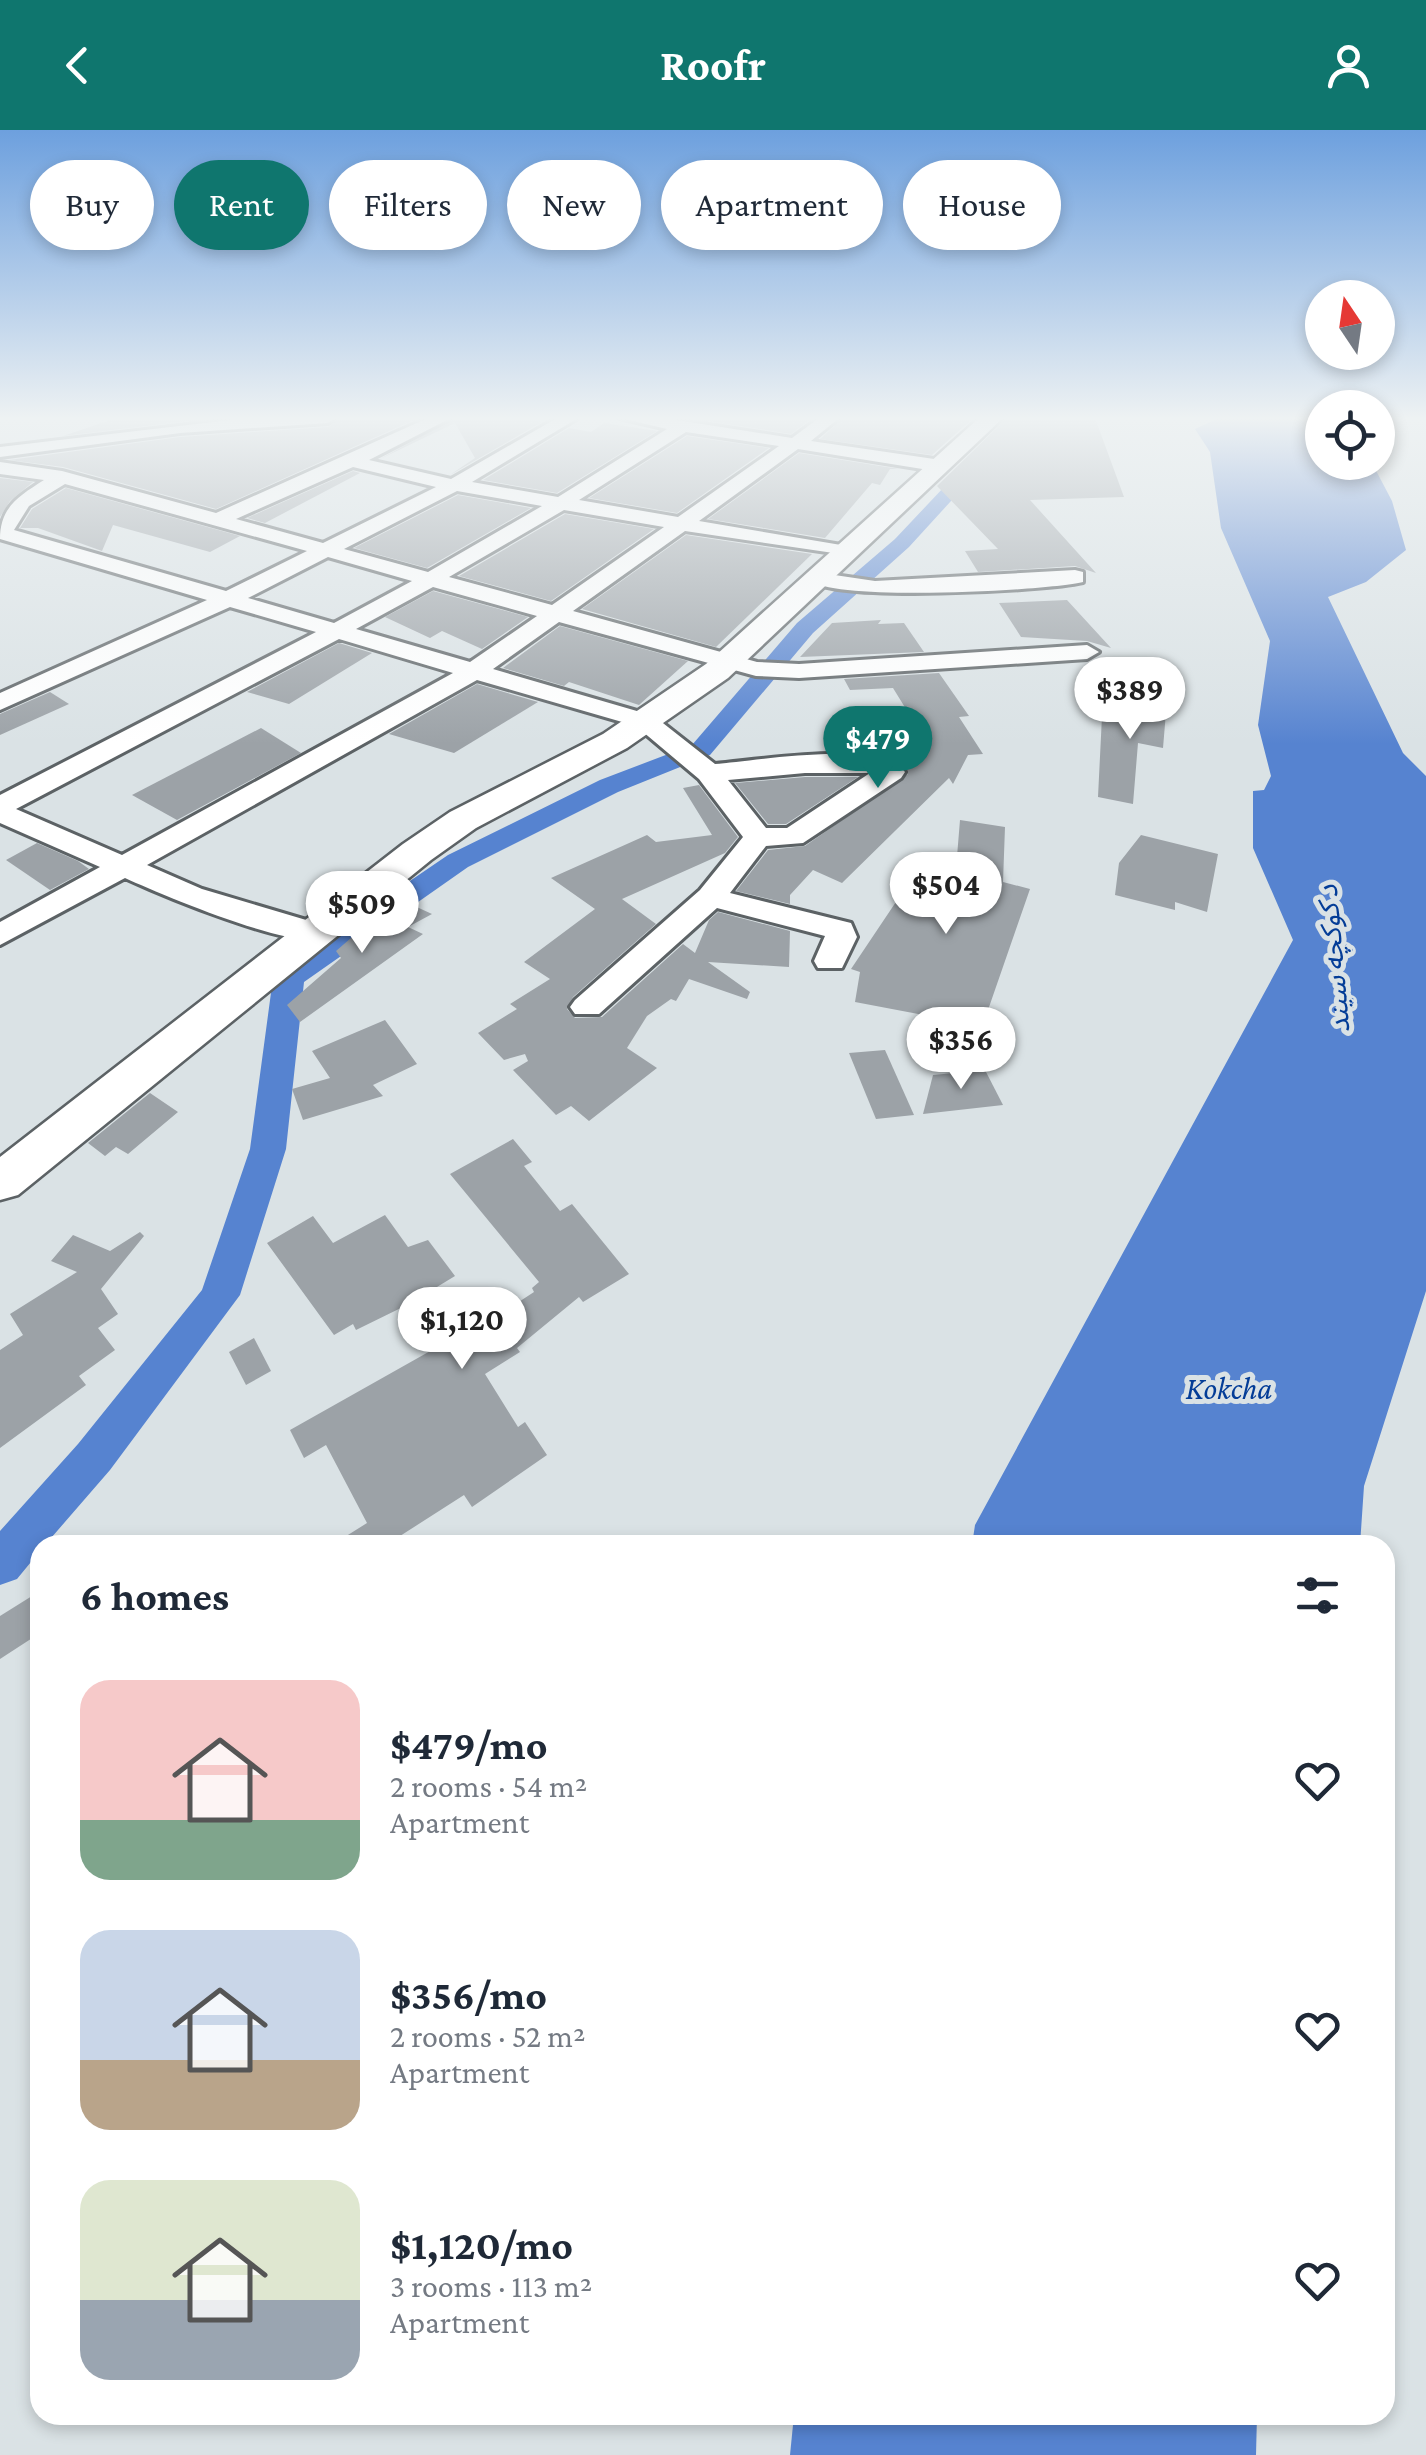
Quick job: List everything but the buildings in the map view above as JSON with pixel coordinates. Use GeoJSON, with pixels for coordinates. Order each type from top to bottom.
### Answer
{"type":"FeatureCollection","features":[{"type":"Feature","properties":{"kind":"street"},"geometry":{"type":"LineString","coordinates":[[6,526],[2,533],[645,721],[693,761],[758,837],[794,837],[891,772],[880,764],[693,761]]}},
{"type":"Feature","properties":{"kind":"street"},"geometry":{"type":"LineString","coordinates":[[235,526],[740,666],[799,672],[1087,652]]}},
{"type":"Feature","properties":{"kind":"street"},"geometry":{"type":"LineString","coordinates":[[0,702],[226,600],[368,526]]}},
{"type":"Feature","properties":{"kind":"street"},"geometry":{"type":"LineString","coordinates":[[0,809],[340,630],[524,526]]}},
{"type":"Feature","properties":{"kind":"street"},"geometry":{"type":"LineString","coordinates":[[0,935],[117,866],[474,671],[557,616],[676,526]]}},
{"type":"Feature","properties":{"kind":"street"},"geometry":{"type":"LineString","coordinates":[[692,526],[876,588],[1075,577]]}},
{"type":"Feature","properties":{"kind":"street"},"geometry":{"type":"LineString","coordinates":[[0,1183],[312,932],[462,820],[740,666],[881,526]]}},
{"type":"Feature","properties":{"kind":"street"},"geometry":{"type":"LineString","coordinates":[[0,809],[117,866],[191,896],[312,932]]}},
{"type":"Feature","properties":{"kind":"street"},"geometry":{"type":"LineString","coordinates":[[587,1007],[712,898],[758,837]]}},
{"type":"Feature","properties":{"kind":"street"},"geometry":{"type":"LineString","coordinates":[[712,898],[840,930],[830,961]]}},
{"type":"Feature","properties":{"kind":"water","name":"Kokcha"},"geometry":{"type":"Polygon","coordinates":[[[1221,526],[1399,526],[1406,550],[1366,582],[1328,597],[1403,753],[1426,776],[1426,1291],[1364,1486],[1361,1535],[974,1535],[975,1525],[1293,940],[1253,848],[1253,791],[1264,790],[1271,776],[1258,725],[1270,641],[1221,526]]]}},
{"type":"Feature","properties":{"kind":"water"},"geometry":{"type":"Polygon","coordinates":[[[793,2425],[1257,2425],[1256,2455],[790,2455],[793,2425]]]}},
{"type":"Feature","properties":{"kind":"waterway"},"geometry":{"type":"LineString","coordinates":[[0,1564],[94,1457],[220,1295],[268,1149],[289,978],[458,861],[609,786],[701,750],[805,628],[917,526]]}},
{"type":"Feature","properties":{"kind":"water label","name":"د کوکچه سیند"},"geometry":{"type":"Point","coordinates":[1333,959]}}]}
